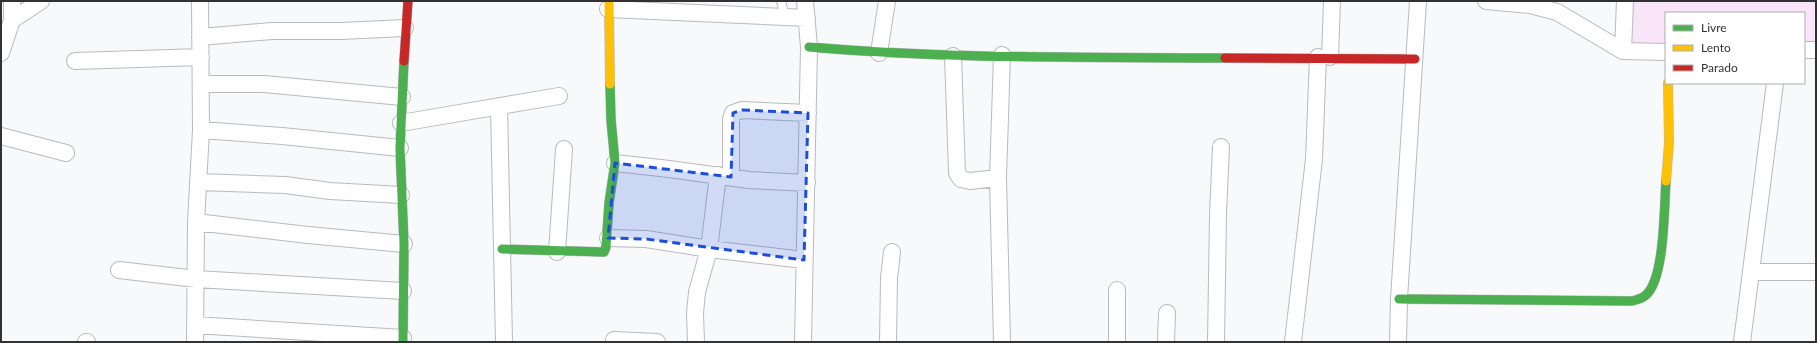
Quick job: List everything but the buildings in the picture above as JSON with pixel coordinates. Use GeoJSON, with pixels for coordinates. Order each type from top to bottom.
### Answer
{"type":"FeatureCollection","features":[{"type":"Feature","properties":{"kind":"street"},"geometry":{"type":"LineString","coordinates":[[1,53],[12,20],[12,1]]}},
{"type":"Feature","properties":{"kind":"street"},"geometry":{"type":"LineString","coordinates":[[12,20],[41,1]]}},
{"type":"Feature","properties":{"kind":"street"},"geometry":{"type":"LineString","coordinates":[[195,342],[196,222],[201,130],[202,57],[200,37],[200,1]]}},
{"type":"Feature","properties":{"kind":"street"},"geometry":{"type":"LineString","coordinates":[[195,325],[403,340],[404,244],[400,195],[400,148],[405,28],[408,1]]}},
{"type":"Feature","properties":{"kind":"street"},"geometry":{"type":"LineString","coordinates":[[803,342],[809,47],[805,1]]}},
{"type":"Feature","properties":{"kind":"street"},"geometry":{"type":"LineString","coordinates":[[879,53],[887,1]]}},
{"type":"Feature","properties":{"kind":"street"},"geometry":{"type":"LineString","coordinates":[[1293,342],[1324,57],[1332,1]]}},
{"type":"Feature","properties":{"kind":"street"},"geometry":{"type":"LineString","coordinates":[[1398,342],[1418,1]]}},
{"type":"Feature","properties":{"kind":"street"},"geometry":{"type":"LineString","coordinates":[[1486,1],[1530,5],[1557,12],[1623,51],[1665,52]]}},
{"type":"Feature","properties":{"kind":"street"},"geometry":{"type":"LineString","coordinates":[[1623,51],[1625,1]]}},
{"type":"Feature","properties":{"kind":"street"},"geometry":{"type":"LineString","coordinates":[[502,249],[557,252],[604,252],[608,238],[609,203],[615,164],[612,120],[609,5],[807,18]]}},
{"type":"Feature","properties":{"kind":"street"},"geometry":{"type":"LineString","coordinates":[[200,37],[272,31],[341,31],[405,28]]}},
{"type":"Feature","properties":{"kind":"street"},"geometry":{"type":"LineString","coordinates":[[809,47],[879,53],[953,56],[1002,55],[1414,58]]}},
{"type":"Feature","properties":{"kind":"street"},"geometry":{"type":"LineString","coordinates":[[1805,50],[1816,50]]}},
{"type":"Feature","properties":{"kind":"street"},"geometry":{"type":"LineString","coordinates":[[1002,55],[998,178],[1002,342]]}},
{"type":"Feature","properties":{"kind":"street"},"geometry":{"type":"LineString","coordinates":[[953,56],[957,173],[961,179],[970,181],[998,178]]}},
{"type":"Feature","properties":{"kind":"street"},"geometry":{"type":"LineString","coordinates":[[75,61],[202,57]]}},
{"type":"Feature","properties":{"kind":"street"},"geometry":{"type":"LineString","coordinates":[[201,84],[264,84],[402,98]]}},
{"type":"Feature","properties":{"kind":"street"},"geometry":{"type":"LineString","coordinates":[[1400,299],[1632,301],[1646,296],[1654,284],[1660,265],[1669,143],[1668,84]]}},
{"type":"Feature","properties":{"kind":"street"},"geometry":{"type":"LineString","coordinates":[[1742,342],[1774,84]]}},
{"type":"Feature","properties":{"kind":"street"},"geometry":{"type":"LineString","coordinates":[[401,124],[559,96]]}},
{"type":"Feature","properties":{"kind":"street"},"geometry":{"type":"LineString","coordinates":[[499,106],[504,342]]}},
{"type":"Feature","properties":{"kind":"street"},"geometry":{"type":"LineString","coordinates":[[696,342],[695,313],[697,292],[709,249],[724,176],[733,113],[742,110],[808,113]]}},
{"type":"Feature","properties":{"kind":"street"},"geometry":{"type":"LineString","coordinates":[[201,130],[282,136],[400,148]]}},
{"type":"Feature","properties":{"kind":"street"},"geometry":{"type":"LineString","coordinates":[[1,136],[66,153]]}},
{"type":"Feature","properties":{"kind":"street"},"geometry":{"type":"LineString","coordinates":[[1216,342],[1218,214],[1221,147]]}},
{"type":"Feature","properties":{"kind":"street"},"geometry":{"type":"LineString","coordinates":[[557,252],[564,149]]}},
{"type":"Feature","properties":{"kind":"street"},"geometry":{"type":"LineString","coordinates":[[615,164],[749,180],[807,183]]}},
{"type":"Feature","properties":{"kind":"street"},"geometry":{"type":"LineString","coordinates":[[199,182],[285,185],[330,191],[400,195]]}},
{"type":"Feature","properties":{"kind":"street"},"geometry":{"type":"LineString","coordinates":[[196,222],[404,244]]}},
{"type":"Feature","properties":{"kind":"street"},"geometry":{"type":"LineString","coordinates":[[608,238],[646,239],[709,249],[804,260]]}},
{"type":"Feature","properties":{"kind":"street"},"geometry":{"type":"LineString","coordinates":[[888,342],[889,278],[892,252]]}},
{"type":"Feature","properties":{"kind":"street"},"geometry":{"type":"LineString","coordinates":[[119,270],[196,280],[403,291]]}},
{"type":"Feature","properties":{"kind":"street"},"geometry":{"type":"LineString","coordinates":[[1751,272],[1816,272]]}},
{"type":"Feature","properties":{"kind":"street"},"geometry":{"type":"LineString","coordinates":[[1117,290],[1117,342]]}},
{"type":"Feature","properties":{"kind":"street"},"geometry":{"type":"LineString","coordinates":[[1166,342],[1167,314]]}},
{"type":"Feature","properties":{"kind":"street"},"geometry":{"type":"LineString","coordinates":[[614,340],[657,342]]}},
{"type":"Feature","properties":{"kind":"lane"},"geometry":{"type":"LineString","coordinates":[[781,1],[785,17]]}},
{"type":"Feature","properties":{"kind":"highlighted area"},"geometry":{"type":"Polygon","coordinates":[[[742,110],[808,113],[804,260],[646,239],[608,238],[615,163],[731,177],[733,113],[742,110]]]}},
{"type":"Feature","properties":{"kind":"shaded area"},"geometry":{"type":"Polygon","coordinates":[[[1622,1],[1816,1],[1816,45],[1805,45],[1805,12],[1665,12],[1665,46],[1621,46],[1622,1]]]}},
{"type":"Feature","properties":{"kind":"traffic: fast"},"geometry":{"type":"LineString","coordinates":[[809,47],[913,54],[1225,58]]}},
{"type":"Feature","properties":{"kind":"traffic: fast"},"geometry":{"type":"LineString","coordinates":[[403,342],[404,244],[400,148],[404,61]]}},
{"type":"Feature","properties":{"kind":"traffic: fast"},"geometry":{"type":"LineString","coordinates":[[502,249],[604,252],[606,247],[609,203],[615,163],[611,120],[610,84]]}},
{"type":"Feature","properties":{"kind":"traffic: fast"},"geometry":{"type":"LineString","coordinates":[[1399,299],[1632,301],[1641,298],[1646,295],[1657,274],[1664,224],[1666,181]]}},
{"type":"Feature","properties":{"kind":"traffic: slow"},"geometry":{"type":"LineString","coordinates":[[609,1],[610,84]]}},
{"type":"Feature","properties":{"kind":"traffic: slow"},"geometry":{"type":"LineString","coordinates":[[1666,181],[1669,143],[1668,84]]}},
{"type":"Feature","properties":{"kind":"traffic: jam"},"geometry":{"type":"LineString","coordinates":[[404,61],[408,1]]}},
{"type":"Feature","properties":{"kind":"traffic: jam"},"geometry":{"type":"LineString","coordinates":[[1225,58],[1415,59]]}}]}
